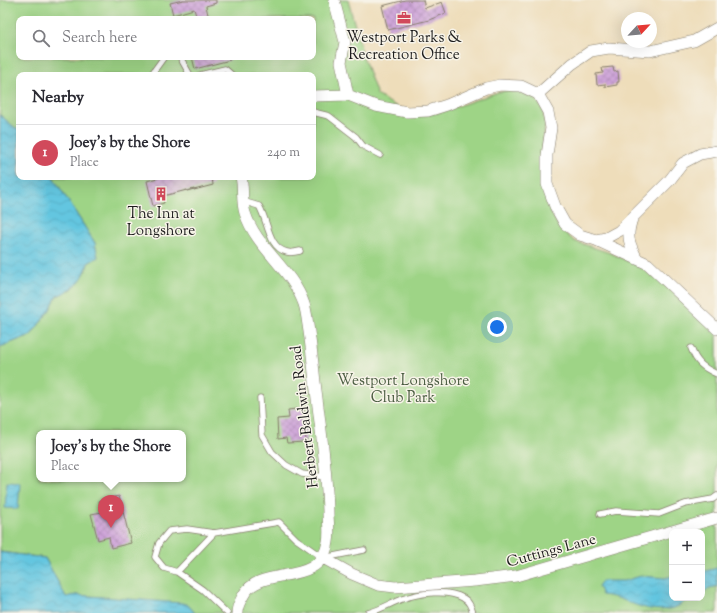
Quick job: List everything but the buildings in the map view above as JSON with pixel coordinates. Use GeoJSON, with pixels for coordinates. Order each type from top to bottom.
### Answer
{"type":"FeatureCollection","features":[{"type":"Feature","properties":{"kind":"street"},"geometry":{"type":"LineString","coordinates":[[334,0],[345,42],[341,62],[348,96]]}},
{"type":"Feature","properties":{"kind":"street"},"geometry":{"type":"LineString","coordinates":[[538,94],[572,64],[591,51],[610,48],[650,51],[694,41],[717,28]]}},
{"type":"Feature","properties":{"kind":"street"},"geometry":{"type":"LineString","coordinates":[[316,96],[348,96],[376,106],[407,112],[428,111],[447,105],[486,88],[500,85],[521,86],[538,94],[548,112],[551,128],[547,155],[547,184],[555,206],[565,224],[580,235],[596,240],[648,264],[717,329]]}},
{"type":"Feature","properties":{"kind":"street"},"geometry":{"type":"LineString","coordinates":[[596,240],[606,238],[619,231],[669,181],[683,163],[700,154],[717,150]]}},
{"type":"Feature","properties":{"kind":"street","name":"Herbert Baldwin Road"},"geometry":{"type":"LineString","coordinates":[[243,180],[242,201],[250,226],[261,243],[294,284],[304,304],[311,343],[328,493],[329,542],[323,558]]}},
{"type":"Feature","properties":{"kind":"street"},"geometry":{"type":"LineString","coordinates":[[633,217],[629,230],[629,243],[637,259]]}},
{"type":"Feature","properties":{"kind":"street","name":"Cuttings Lane"},"geometry":{"type":"LineString","coordinates":[[323,558],[352,574],[378,585],[395,587],[475,581],[516,576],[717,518]]}},
{"type":"Feature","properties":{"kind":"street"},"geometry":{"type":"LineString","coordinates":[[237,613],[237,607],[246,590],[260,580],[296,574],[310,568],[323,558]]}},
{"type":"Feature","properties":{"kind":"lane"},"geometry":{"type":"LineString","coordinates":[[153,72],[162,60]]}},
{"type":"Feature","properties":{"kind":"lane"},"geometry":{"type":"LineString","coordinates":[[182,60],[188,72]]}},
{"type":"Feature","properties":{"kind":"lane"},"geometry":{"type":"LineString","coordinates":[[212,72],[225,69],[228,72]]}},
{"type":"Feature","properties":{"kind":"lane"},"geometry":{"type":"LineString","coordinates":[[316,113],[329,116],[356,136],[363,146],[380,155]]}},
{"type":"Feature","properties":{"kind":"lane"},"geometry":{"type":"LineString","coordinates":[[242,201],[258,206],[272,239],[281,250],[289,253],[300,251]]}},
{"type":"Feature","properties":{"kind":"lane"},"geometry":{"type":"LineString","coordinates":[[691,348],[697,362],[704,368],[717,374]]}},
{"type":"Feature","properties":{"kind":"lane"},"geometry":{"type":"LineString","coordinates":[[260,398],[262,435],[272,452],[286,465],[302,474],[326,477]]}},
{"type":"Feature","properties":{"kind":"lane"},"geometry":{"type":"LineString","coordinates":[[600,514],[616,511],[659,514],[685,504],[713,499],[717,496]]}},
{"type":"Feature","properties":{"kind":"lane"},"geometry":{"type":"LineString","coordinates":[[227,613],[203,590],[176,572],[164,568],[155,557],[159,543],[169,531],[187,529],[214,533],[279,522],[296,539],[323,558],[364,550]]}},
{"type":"Feature","properties":{"kind":"lane"},"geometry":{"type":"LineString","coordinates":[[176,572],[214,533]]}},
{"type":"Feature","properties":{"kind":"lane"},"geometry":{"type":"LineString","coordinates":[[368,613],[377,611],[402,599],[420,594],[438,593],[455,594],[464,598],[470,604],[473,613]]}},
{"type":"Feature","properties":{"kind":"green space","name":"Westport Longshore Club Park"},"geometry":{"type":"Polygon","coordinates":[[[0,0],[348,0],[364,59],[377,95],[414,117],[441,112],[498,92],[516,89],[536,99],[543,110],[545,126],[541,159],[547,205],[559,227],[574,241],[613,254],[642,268],[717,325],[717,613],[195,613],[188,605],[76,595],[66,597],[45,558],[0,552],[0,347],[31,335],[49,311],[57,296],[72,289],[86,271],[88,263],[98,257],[95,243],[55,180],[316,180],[316,72],[16,72],[16,128],[0,115],[0,0]]]}},
{"type":"Feature","properties":{"kind":"water"},"geometry":{"type":"Polygon","coordinates":[[[0,115],[16,128],[16,180],[55,180],[95,243],[98,257],[88,263],[80,281],[74,287],[57,296],[49,311],[31,335],[0,347],[0,115]]]}},
{"type":"Feature","properties":{"kind":"water"},"geometry":{"type":"Polygon","coordinates":[[[7,482],[20,483],[18,509],[5,508],[7,482]]]}},
{"type":"Feature","properties":{"kind":"water"},"geometry":{"type":"Polygon","coordinates":[[[0,552],[45,558],[66,597],[76,595],[182,603],[188,605],[195,613],[0,613],[0,552]]]}},
{"type":"Feature","properties":{"kind":"water"},"geometry":{"type":"Polygon","coordinates":[[[717,568],[717,586],[705,591],[705,571],[717,568]]]}},
{"type":"Feature","properties":{"kind":"water"},"geometry":{"type":"Polygon","coordinates":[[[641,576],[665,578],[669,577],[669,601],[686,601],[674,608],[654,610],[618,598],[602,595],[598,586],[602,581],[624,581],[641,576]]]}},
{"type":"Feature","properties":{"kind":"place","name":"Westport Parks & Recreation Office"},"geometry":{"type":"Point","coordinates":[404,18]}},
{"type":"Feature","properties":{"kind":"place","name":"The Inn at Longshore"},"geometry":{"type":"Point","coordinates":[161,194]}},
{"type":"Feature","properties":{"kind":"place","name":"Joey's by the Shore"},"geometry":{"type":"Point","coordinates":[111,528]}}]}
